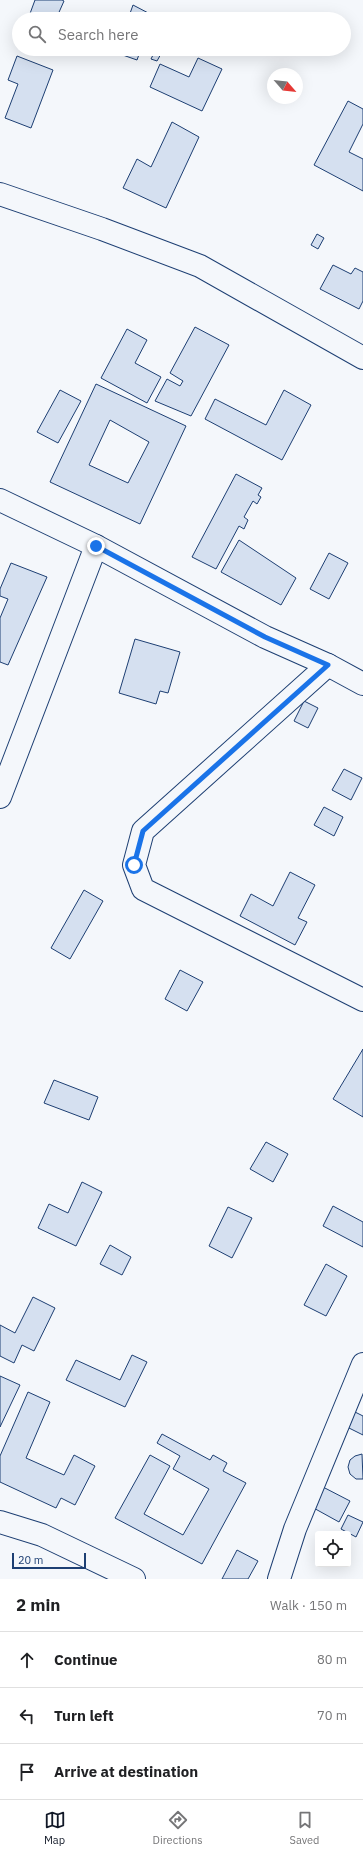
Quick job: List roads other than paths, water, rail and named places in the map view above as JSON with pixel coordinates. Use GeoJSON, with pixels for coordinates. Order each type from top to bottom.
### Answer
{"type":"FeatureCollection","features":[{"type":"Feature","properties":{"kind":"street"},"geometry":{"type":"LineString","coordinates":[[0,194],[102,229],[200,266],[363,358]]}},
{"type":"Feature","properties":{"kind":"street"},"geometry":{"type":"LineString","coordinates":[[0,500],[96,546],[265,637],[328,665],[363,684]]}},
{"type":"Feature","properties":{"kind":"street"},"geometry":{"type":"LineString","coordinates":[[0,797],[96,546]]}},
{"type":"Feature","properties":{"kind":"street"},"geometry":{"type":"LineString","coordinates":[[328,665],[143,831],[134,865],[143,889],[363,1000]]}},
{"type":"Feature","properties":{"kind":"street"},"geometry":{"type":"LineString","coordinates":[[279,1579],[295,1530],[363,1364]]}},
{"type":"Feature","properties":{"kind":"street"},"geometry":{"type":"LineString","coordinates":[[0,1522],[42,1535],[134,1579]]}}]}
